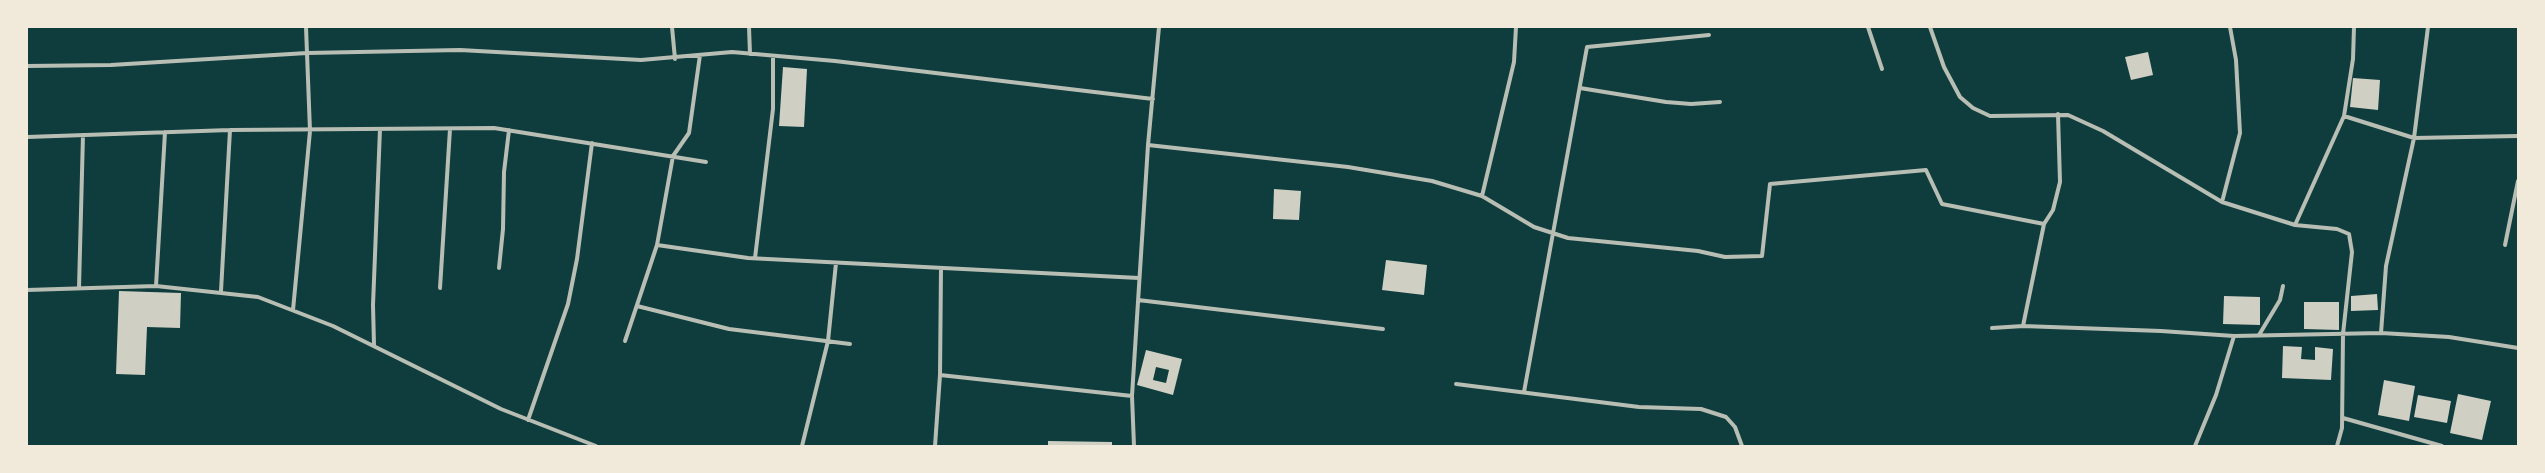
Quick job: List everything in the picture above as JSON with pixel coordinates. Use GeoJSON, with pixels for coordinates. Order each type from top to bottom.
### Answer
{"type":"FeatureCollection","features":[{"type":"Feature","properties":{"kind":"street"},"geometry":{"type":"LineString","coordinates":[[293,310],[310,131],[306,27]]}},
{"type":"Feature","properties":{"kind":"street"},"geometry":{"type":"LineString","coordinates":[[672,27],[675,58]]}},
{"type":"Feature","properties":{"kind":"street"},"geometry":{"type":"LineString","coordinates":[[749,27],[750,54]]}},
{"type":"Feature","properties":{"kind":"street"},"geometry":{"type":"LineString","coordinates":[[1134,446],[1132,396],[1139,278],[1148,145],[1159,27]]}},
{"type":"Feature","properties":{"kind":"street"},"geometry":{"type":"LineString","coordinates":[[1482,196],[1514,62],[1516,27]]}},
{"type":"Feature","properties":{"kind":"street"},"geometry":{"type":"LineString","coordinates":[[1868,27],[1882,69]]}},
{"type":"Feature","properties":{"kind":"street"},"geometry":{"type":"LineString","coordinates":[[1930,27],[1944,67],[1960,96],[1974,108],[1990,116],[2068,115],[2103,131],[2222,202],[2294,225],[2337,229],[2349,234],[2352,252],[2343,334],[2343,418],[2337,446]]}},
{"type":"Feature","properties":{"kind":"street"},"geometry":{"type":"LineString","coordinates":[[2222,202],[2240,133],[2236,60],[2230,27]]}},
{"type":"Feature","properties":{"kind":"street"},"geometry":{"type":"LineString","coordinates":[[2294,225],[2344,116],[2353,59],[2354,27]]}},
{"type":"Feature","properties":{"kind":"street"},"geometry":{"type":"LineString","coordinates":[[2381,333],[2386,266],[2414,138],[2428,27]]}},
{"type":"Feature","properties":{"kind":"street"},"geometry":{"type":"LineString","coordinates":[[1524,392],[1552,233],[1588,47],[1709,35]]}},
{"type":"Feature","properties":{"kind":"street"},"geometry":{"type":"LineString","coordinates":[[27,66],[111,65],[307,53],[460,50],[641,60],[732,52],[835,61],[1153,99]]}},
{"type":"Feature","properties":{"kind":"street"},"geometry":{"type":"LineString","coordinates":[[624,341],[657,245],[673,156],[689,133],[700,55]]}},
{"type":"Feature","properties":{"kind":"street"},"geometry":{"type":"LineString","coordinates":[[755,258],[773,109],[773,56]]}},
{"type":"Feature","properties":{"kind":"street"},"geometry":{"type":"LineString","coordinates":[[1580,88],[1691,104],[1720,102]]}},
{"type":"Feature","properties":{"kind":"street"},"geometry":{"type":"LineString","coordinates":[[2023,326],[2044,224],[2053,210],[2060,182],[2058,114]]}},
{"type":"Feature","properties":{"kind":"street"},"geometry":{"type":"LineString","coordinates":[[2344,116],[2414,138],[2518,136]]}},
{"type":"Feature","properties":{"kind":"street"},"geometry":{"type":"LineString","coordinates":[[440,288],[450,129]]}},
{"type":"Feature","properties":{"kind":"street"},"geometry":{"type":"LineString","coordinates":[[220,291],[230,130]]}},
{"type":"Feature","properties":{"kind":"street"},"geometry":{"type":"LineString","coordinates":[[27,137],[230,130],[509,130],[706,162]]}},
{"type":"Feature","properties":{"kind":"street"},"geometry":{"type":"LineString","coordinates":[[374,345],[373,305],[380,130]]}},
{"type":"Feature","properties":{"kind":"street"},"geometry":{"type":"LineString","coordinates":[[499,268],[504,229],[504,172],[509,130]]}},
{"type":"Feature","properties":{"kind":"street"},"geometry":{"type":"LineString","coordinates":[[156,286],[165,132]]}},
{"type":"Feature","properties":{"kind":"street"},"geometry":{"type":"LineString","coordinates":[[79,288],[84,135]]}},
{"type":"Feature","properties":{"kind":"street"},"geometry":{"type":"LineString","coordinates":[[528,420],[568,304],[576,259],[592,143]]}},
{"type":"Feature","properties":{"kind":"street"},"geometry":{"type":"LineString","coordinates":[[1148,145],[1348,166],[1432,181],[1482,196],[1534,227],[1568,238],[1698,251],[1724,257],[1762,256],[1770,184],[1926,170],[1942,204],[2044,224]]}},
{"type":"Feature","properties":{"kind":"street"},"geometry":{"type":"LineString","coordinates":[[2505,245],[2518,181]]}},
{"type":"Feature","properties":{"kind":"street"},"geometry":{"type":"LineString","coordinates":[[657,245],[755,258],[1139,278]]}},
{"type":"Feature","properties":{"kind":"street"},"geometry":{"type":"LineString","coordinates":[[802,446],[828,341],[836,263]]}},
{"type":"Feature","properties":{"kind":"street"},"geometry":{"type":"LineString","coordinates":[[935,446],[940,375],[941,268]]}},
{"type":"Feature","properties":{"kind":"street"},"geometry":{"type":"LineString","coordinates":[[27,290],[156,286],[220,291],[258,297],[293,310],[374,345],[501,409],[596,446]]}},
{"type":"Feature","properties":{"kind":"street"},"geometry":{"type":"LineString","coordinates":[[2259,335],[2280,300],[2283,286]]}},
{"type":"Feature","properties":{"kind":"street"},"geometry":{"type":"LineString","coordinates":[[1138,300],[1383,329]]}},
{"type":"Feature","properties":{"kind":"street"},"geometry":{"type":"LineString","coordinates":[[637,306],[729,329],[850,344]]}},
{"type":"Feature","properties":{"kind":"street"},"geometry":{"type":"LineString","coordinates":[[1992,328],[2023,326],[2161,330],[2234,336],[2381,333],[2449,337],[2518,348]]}},
{"type":"Feature","properties":{"kind":"street"},"geometry":{"type":"LineString","coordinates":[[2195,446],[2216,395],[2234,336]]}},
{"type":"Feature","properties":{"kind":"street"},"geometry":{"type":"LineString","coordinates":[[940,375],[1132,396]]}},
{"type":"Feature","properties":{"kind":"street"},"geometry":{"type":"LineString","coordinates":[[1456,384],[1639,407],[1701,409],[1726,417],[1735,427],[1742,446]]}},
{"type":"Feature","properties":{"kind":"street"},"geometry":{"type":"LineString","coordinates":[[2343,418],[2442,446]]}},
{"type":"Feature","properties":{"kind":"building"},"geometry":{"type":"Polygon","coordinates":[[[2148,52],[2153,75],[2131,80],[2125,57],[2148,52]]]}},
{"type":"Feature","properties":{"kind":"building"},"geometry":{"type":"Polygon","coordinates":[[[783,67],[807,69],[804,127],[779,126],[783,67]]]}},
{"type":"Feature","properties":{"kind":"building"},"geometry":{"type":"Polygon","coordinates":[[[2353,78],[2380,80],[2378,110],[2350,107],[2353,78]]]}},
{"type":"Feature","properties":{"kind":"building"},"geometry":{"type":"Polygon","coordinates":[[[1274,189],[1301,191],[1299,220],[1273,219],[1274,189]]]}},
{"type":"Feature","properties":{"kind":"building"},"geometry":{"type":"Polygon","coordinates":[[[1386,260],[1427,265],[1424,295],[1382,290],[1386,260]]]}},
{"type":"Feature","properties":{"kind":"building"},"geometry":{"type":"Polygon","coordinates":[[[119,291],[181,293],[180,328],[147,327],[145,375],[116,374],[119,291]]]}},
{"type":"Feature","properties":{"kind":"building"},"geometry":{"type":"Polygon","coordinates":[[[2377,294],[2378,310],[2351,311],[2351,296],[2377,294]]]}},
{"type":"Feature","properties":{"kind":"building"},"geometry":{"type":"Polygon","coordinates":[[[2224,296],[2260,297],[2260,325],[2223,324],[2224,296]]]}},
{"type":"Feature","properties":{"kind":"building"},"geometry":{"type":"Polygon","coordinates":[[[2304,302],[2339,302],[2339,330],[2304,329],[2304,302]]]}},
{"type":"Feature","properties":{"kind":"building"},"geometry":{"type":"Polygon","coordinates":[[[2283,346],[2302,347],[2301,359],[2315,360],[2315,347],[2333,349],[2331,380],[2282,378],[2283,346]]]}},
{"type":"Feature","properties":{"kind":"building"},"geometry":{"type":"Polygon","coordinates":[[[1146,350],[1182,359],[1173,395],[1137,385],[1146,350]],[[1156,367],[1153,380],[1166,383],[1169,370],[1156,367]]]}},
{"type":"Feature","properties":{"kind":"building"},"geometry":{"type":"Polygon","coordinates":[[[2384,380],[2415,386],[2409,421],[2378,415],[2384,380]]]}},
{"type":"Feature","properties":{"kind":"building"},"geometry":{"type":"Polygon","coordinates":[[[2458,394],[2491,401],[2482,440],[2450,433],[2458,394]]]}},
{"type":"Feature","properties":{"kind":"building"},"geometry":{"type":"Polygon","coordinates":[[[2418,395],[2451,401],[2447,423],[2414,417],[2418,395]]]}},
{"type":"Feature","properties":{"kind":"building"},"geometry":{"type":"Polygon","coordinates":[[[1048,441],[1112,442],[1112,446],[1048,446],[1048,441]]]}}]}
